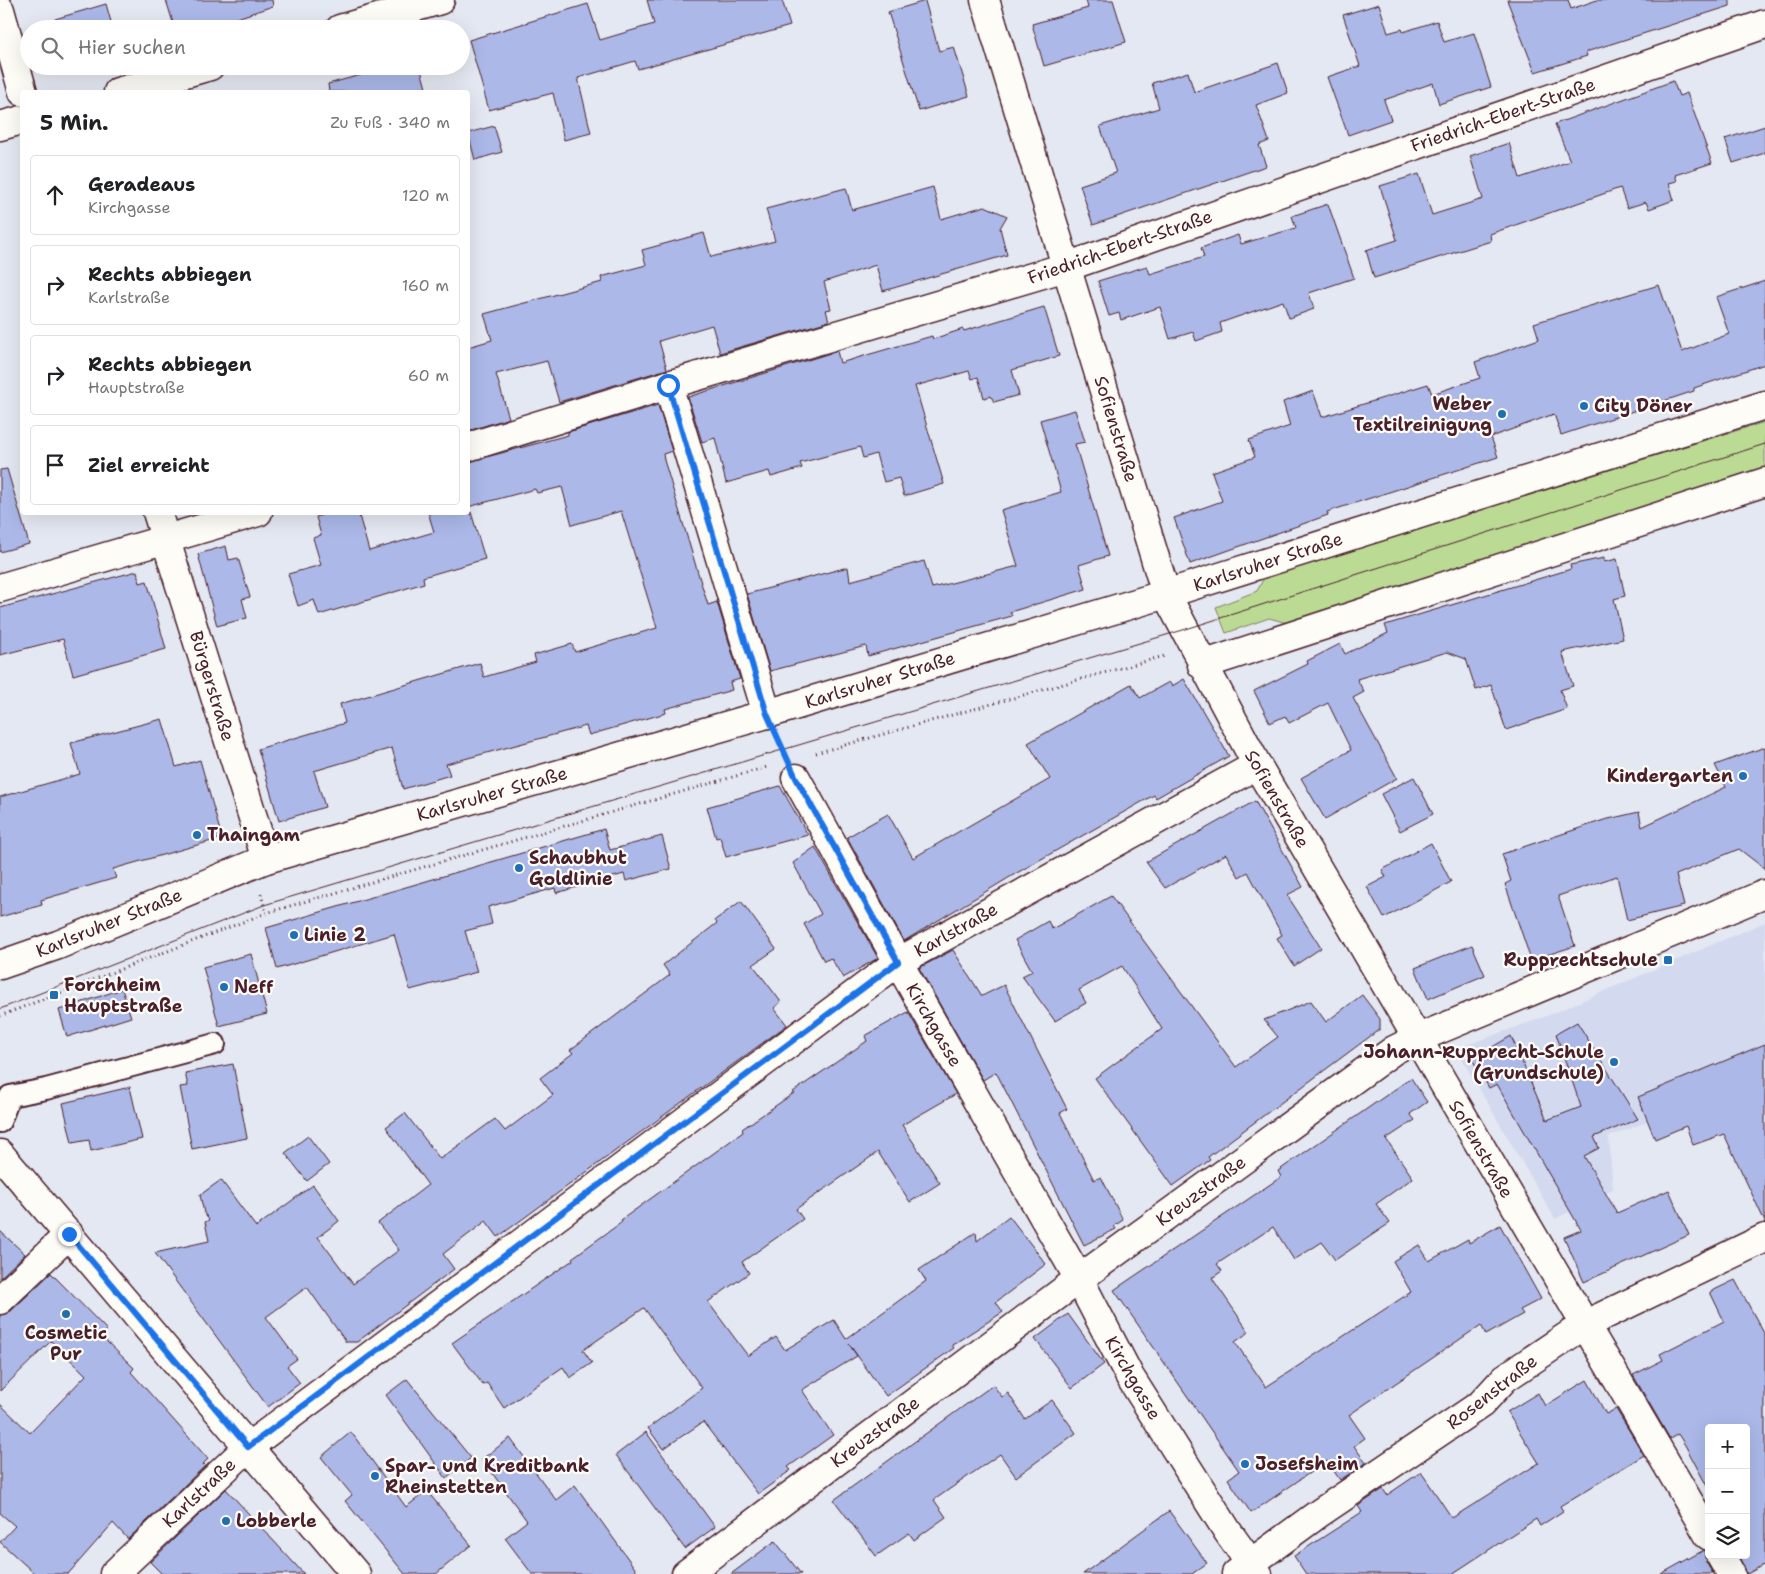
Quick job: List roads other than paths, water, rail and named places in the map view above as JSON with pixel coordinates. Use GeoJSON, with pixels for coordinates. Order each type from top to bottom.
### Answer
{"type":"FeatureCollection","features":[{"type":"Feature","properties":{"kind":"street"},"geometry":{"type":"LineString","coordinates":[[371,20],[440,0]]}},
{"type":"Feature","properties":{"kind":"street","name":"Sofienstraße"},"geometry":{"type":"LineString","coordinates":[[985,0],[1166,594],[1256,765],[1705,1529]]}},
{"type":"Feature","properties":{"kind":"street"},"geometry":{"type":"LineString","coordinates":[[0,10],[22,90]]}},
{"type":"Feature","properties":{"kind":"street","name":"Friedrich-Ebert-Straße"},"geometry":{"type":"LineString","coordinates":[[470,446],[668,385],[1066,267],[1765,24]]}},
{"type":"Feature","properties":{"kind":"street"},"geometry":{"type":"LineString","coordinates":[[125,90],[178,75]]}},
{"type":"Feature","properties":{"kind":"street"},"geometry":{"type":"LineString","coordinates":[[0,126],[20,121]]}},
{"type":"Feature","properties":{"kind":"street"},"geometry":{"type":"LineString","coordinates":[[668,385],[767,714]]}},
{"type":"Feature","properties":{"kind":"street","name":"Karlsruher Straße"},"geometry":{"type":"LineString","coordinates":[[0,965],[58,945],[266,859],[767,714],[1166,594],[1765,405]]}},
{"type":"Feature","properties":{"kind":"street"},"geometry":{"type":"LineString","coordinates":[[1198,656],[1765,482]]}},
{"type":"Feature","properties":{"kind":"street","name":"Bürgerstraße"},"geometry":{"type":"LineString","coordinates":[[158,515],[266,859]]}},
{"type":"Feature","properties":{"kind":"street"},"geometry":{"type":"LineString","coordinates":[[0,588],[166,541],[248,515]]}},
{"type":"Feature","properties":{"kind":"street","name":"Karlstraße"},"geometry":{"type":"LineString","coordinates":[[114,1574],[248,1447],[898,962],[1256,765]]}},
{"type":"Feature","properties":{"kind":"street","name":"Kirchgasse"},"geometry":{"type":"LineString","coordinates":[[792,769],[898,962],[1079,1279],[1130,1377],[1248,1571]]}},
{"type":"Feature","properties":{"kind":"street","name":"Kreuzstraße"},"geometry":{"type":"LineString","coordinates":[[686,1574],[1079,1279],[1394,1050],[1416,1039],[1765,894]]}},
{"type":"Feature","properties":{"kind":"street"},"geometry":{"type":"LineString","coordinates":[[0,1154],[356,1574]]}},
{"type":"Feature","properties":{"kind":"street"},"geometry":{"type":"LineString","coordinates":[[0,1300],[69,1234]]}},
{"type":"Feature","properties":{"kind":"street","name":"Rosenstraße"},"geometry":{"type":"LineString","coordinates":[[1248,1571],[1318,1514],[1481,1404],[1505,1378],[1584,1325],[1765,1238]]}},
{"type":"Feature","properties":{"kind":"street"},"geometry":{"type":"LineString","coordinates":[[1722,1559],[1731,1574]]}},
{"type":"Feature","properties":{"kind":"lane"},"geometry":{"type":"LineString","coordinates":[[0,1122],[10,1096],[46,1089],[215,1044]]}},
{"type":"Feature","properties":{"kind":"tram line"},"geometry":{"type":"LineString","coordinates":[[0,1009],[264,905],[1183,630],[1765,444]]}},
{"type":"Feature","properties":{"kind":"place","name":"City Döner"},"geometry":{"type":"Point","coordinates":[1584,406]}},
{"type":"Feature","properties":{"kind":"place","name":"Weber Textilreinigung"},"geometry":{"type":"Point","coordinates":[1502,414]}},
{"type":"Feature","properties":{"kind":"place","name":"Kindergarten"},"geometry":{"type":"Point","coordinates":[1743,776]}},
{"type":"Feature","properties":{"kind":"place","name":"Thaingam"},"geometry":{"type":"Point","coordinates":[197,835]}},
{"type":"Feature","properties":{"kind":"place","name":"Schaubhut Goldlinie"},"geometry":{"type":"Point","coordinates":[519,868]}},
{"type":"Feature","properties":{"kind":"place","name":"Linie 2"},"geometry":{"type":"Point","coordinates":[294,935]}},
{"type":"Feature","properties":{"kind":"place","name":"Rupprechtschule"},"geometry":{"type":"Point","coordinates":[1668,960]}},
{"type":"Feature","properties":{"kind":"place","name":"Neff"},"geometry":{"type":"Point","coordinates":[224,987]}},
{"type":"Feature","properties":{"kind":"place","name":"Forchheim Hauptstraße"},"geometry":{"type":"Point","coordinates":[54,995]}},
{"type":"Feature","properties":{"kind":"place","name":"Johann-Rupprecht-Schule (Grundschule)"},"geometry":{"type":"Point","coordinates":[1614,1062]}},
{"type":"Feature","properties":{"kind":"place","name":"Cosmetic Pur"},"geometry":{"type":"Point","coordinates":[66,1314]}},
{"type":"Feature","properties":{"kind":"place","name":"Josefsheim"},"geometry":{"type":"Point","coordinates":[1245,1464]}},
{"type":"Feature","properties":{"kind":"place","name":"Spar- und Kreditbank Rheinstetten"},"geometry":{"type":"Point","coordinates":[375,1476]}},
{"type":"Feature","properties":{"kind":"place","name":"Lobberle"},"geometry":{"type":"Point","coordinates":[226,1521]}}]}
